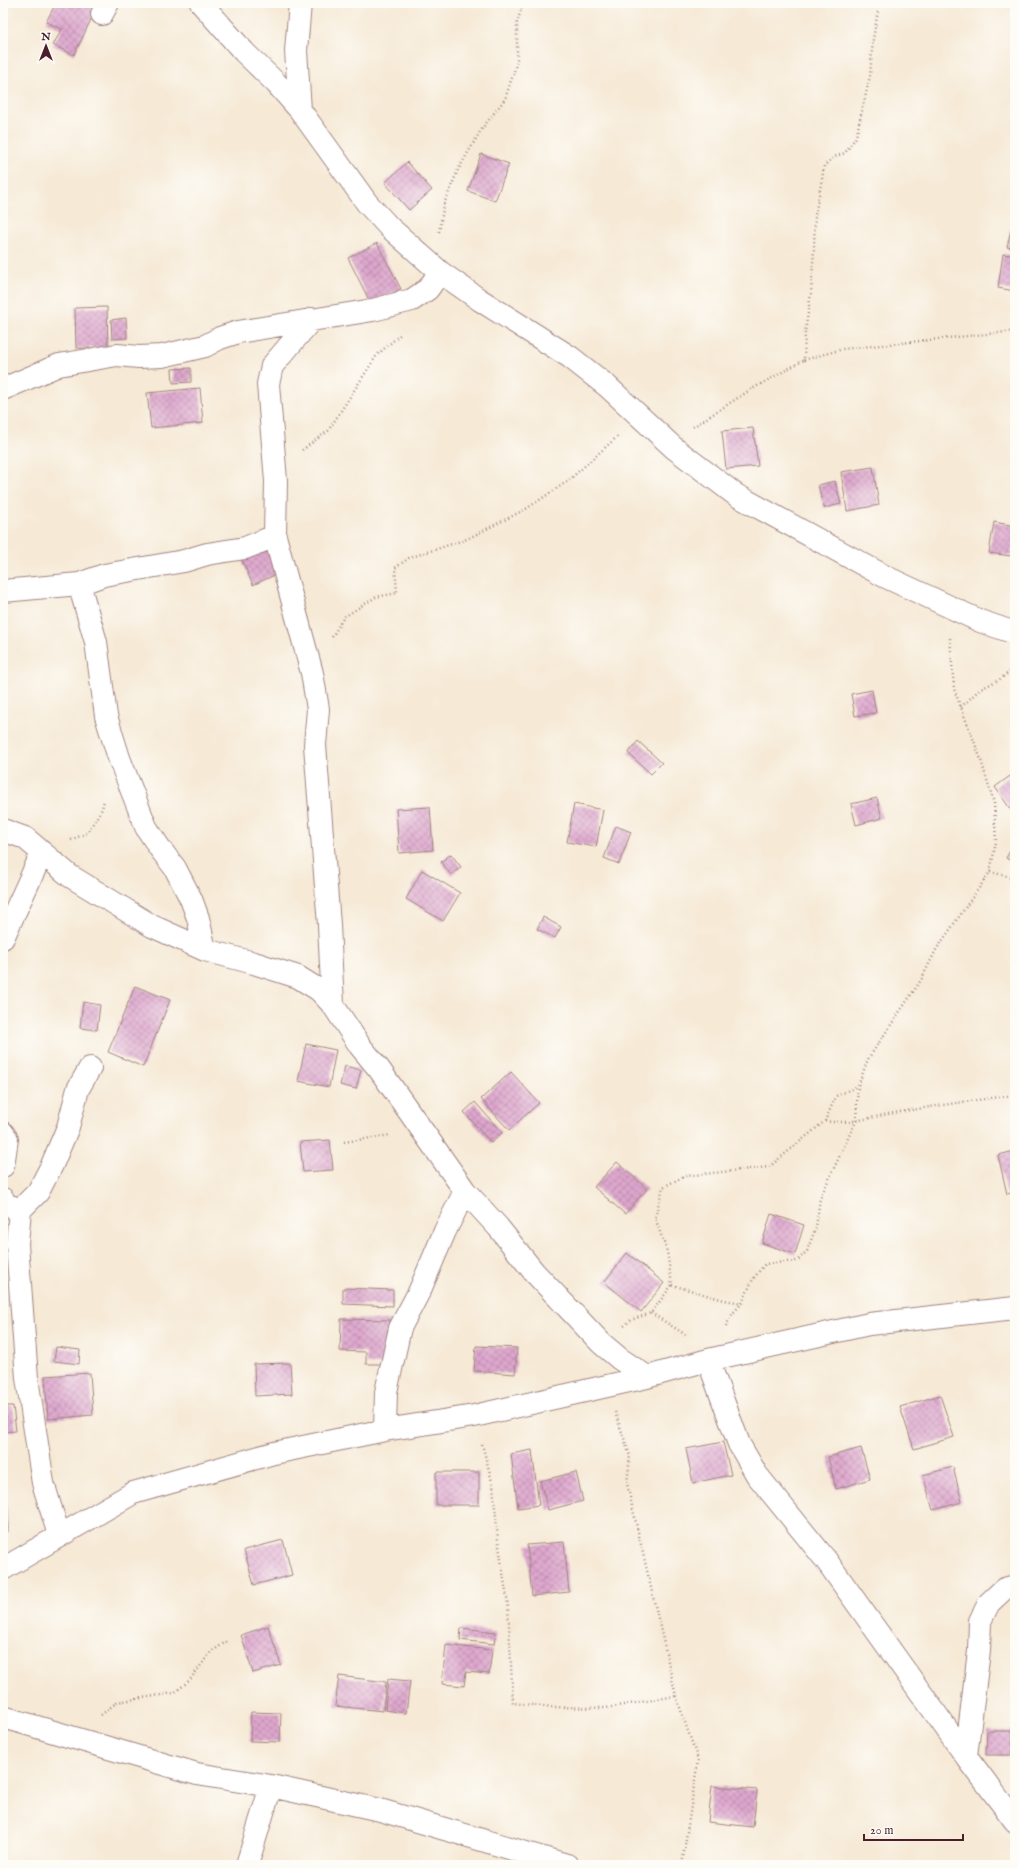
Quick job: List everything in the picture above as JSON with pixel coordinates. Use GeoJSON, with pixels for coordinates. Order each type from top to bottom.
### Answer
{"type":"FeatureCollection","features":[{"type":"Feature","properties":{"kind":"street"},"geometry":{"type":"LineString","coordinates":[[201,3],[244,52],[276,83],[300,110],[367,203],[389,227],[440,272],[570,357],[607,386],[674,448],[736,495],[834,550],[886,577],[980,621],[1015,633]]}},
{"type":"Feature","properties":{"kind":"street"},"geometry":{"type":"LineString","coordinates":[[300,3],[296,51],[300,110]]}},
{"type":"Feature","properties":{"kind":"street"},"geometry":{"type":"LineString","coordinates":[[3,389],[67,363],[117,355],[139,357],[162,356],[205,346],[220,338],[238,332],[373,310],[412,300],[428,289],[440,272]]}},
{"type":"Feature","properties":{"kind":"street"},"geometry":{"type":"LineString","coordinates":[[312,319],[272,366],[268,384],[276,481],[275,536],[312,673],[318,709],[315,745],[329,924],[333,1005]]}},
{"type":"Feature","properties":{"kind":"street"},"geometry":{"type":"LineString","coordinates":[[3,591],[79,584],[104,575],[184,561],[207,554],[245,548],[275,536]]}},
{"type":"Feature","properties":{"kind":"street"},"geometry":{"type":"LineString","coordinates":[[79,584],[96,642],[106,716],[119,758],[146,827],[175,868],[191,899],[198,918],[205,950]]}},
{"type":"Feature","properties":{"kind":"street"},"geometry":{"type":"LineString","coordinates":[[3,830],[25,838],[70,876],[152,926],[205,950],[298,977],[318,990],[333,1005],[360,1046],[379,1069],[421,1131],[465,1191],[498,1227],[534,1272],[602,1343],[620,1359],[647,1377]]}},
{"type":"Feature","properties":{"kind":"street"},"geometry":{"type":"LineString","coordinates":[[3,938],[42,853]]}},
{"type":"Feature","properties":{"kind":"street"},"geometry":{"type":"LineString","coordinates":[[59,1536],[43,1483],[27,1378],[18,1250],[11,1204],[38,1192],[52,1165],[68,1127],[78,1088],[90,1068]]}},
{"type":"Feature","properties":{"kind":"street"},"geometry":{"type":"LineString","coordinates":[[3,1133],[7,1139],[3,1166]]}},
{"type":"Feature","properties":{"kind":"street"},"geometry":{"type":"LineString","coordinates":[[384,1430],[386,1392],[395,1342],[400,1328],[420,1290],[442,1236],[465,1191]]}},
{"type":"Feature","properties":{"kind":"street"},"geometry":{"type":"LineString","coordinates":[[3,1569],[134,1493],[274,1453],[384,1430],[474,1416],[647,1377],[711,1353],[869,1324],[1015,1308]]}},
{"type":"Feature","properties":{"kind":"street"},"geometry":{"type":"LineString","coordinates":[[711,1353],[739,1444],[757,1475],[826,1560],[966,1756],[1015,1821]]}},
{"type":"Feature","properties":{"kind":"street"},"geometry":{"type":"LineString","coordinates":[[966,1756],[979,1651],[980,1621],[989,1603],[1004,1589],[1015,1586]]}},
{"type":"Feature","properties":{"kind":"street"},"geometry":{"type":"LineString","coordinates":[[3,1717],[76,1737],[197,1774],[271,1786],[380,1810],[567,1865]]}},
{"type":"Feature","properties":{"kind":"street"},"geometry":{"type":"LineString","coordinates":[[246,1865],[271,1786]]}},
{"type":"Feature","properties":{"kind":"path"},"geometry":{"type":"LineString","coordinates":[[440,272],[438,249],[444,204],[458,170],[481,130],[505,99],[516,62],[516,23],[523,3]]}},
{"type":"Feature","properties":{"kind":"path"},"geometry":{"type":"LineString","coordinates":[[804,360],[805,332],[812,271],[815,215],[824,166],[834,157],[845,153],[856,137],[870,76],[873,39],[878,11]]}},
{"type":"Feature","properties":{"kind":"path"},"geometry":{"type":"LineString","coordinates":[[276,481],[302,450],[328,431],[377,355],[407,328],[412,311],[412,300]]}},
{"type":"Feature","properties":{"kind":"path"},"geometry":{"type":"LineString","coordinates":[[674,448],[689,429],[750,390],[804,360],[843,349],[1015,330]]}},
{"type":"Feature","properties":{"kind":"path"},"geometry":{"type":"LineString","coordinates":[[312,673],[344,617],[376,596],[398,593],[395,568],[409,558],[467,539],[526,509],[568,481],[624,430],[642,420]]}},
{"type":"Feature","properties":{"kind":"path"},"geometry":{"type":"LineString","coordinates":[[651,1313],[711,1353],[724,1332],[733,1313],[742,1304],[753,1279],[765,1264],[797,1261],[807,1251],[816,1227],[820,1198],[856,1121],[858,1086],[868,1059],[921,980],[936,950],[990,872],[996,842],[994,803],[980,757],[954,689],[949,636]]}},
{"type":"Feature","properties":{"kind":"path"},"geometry":{"type":"LineString","coordinates":[[961,707],[979,690],[1000,679],[1015,668]]}},
{"type":"Feature","properties":{"kind":"path"},"geometry":{"type":"LineString","coordinates":[[42,853],[87,833],[102,809],[111,777],[119,758]]}},
{"type":"Feature","properties":{"kind":"path"},"geometry":{"type":"LineString","coordinates":[[990,872],[1007,876],[1015,881]]}},
{"type":"Feature","properties":{"kind":"path"},"geometry":{"type":"LineString","coordinates":[[602,1343],[631,1320],[651,1313],[672,1285],[668,1251],[655,1218],[663,1187],[685,1176],[769,1168],[826,1121],[836,1096],[858,1086]]}},
{"type":"Feature","properties":{"kind":"path"},"geometry":{"type":"LineString","coordinates":[[826,1121],[837,1123],[856,1121],[893,1113],[1015,1094]]}},
{"type":"Feature","properties":{"kind":"path"},"geometry":{"type":"LineString","coordinates":[[344,1142],[421,1131]]}},
{"type":"Feature","properties":{"kind":"path"},"geometry":{"type":"LineString","coordinates":[[672,1285],[742,1304]]}},
{"type":"Feature","properties":{"kind":"path"},"geometry":{"type":"LineString","coordinates":[[607,1386],[630,1456],[627,1484],[676,1696],[698,1760],[682,1865]]}},
{"type":"Feature","properties":{"kind":"path"},"geometry":{"type":"LineString","coordinates":[[474,1416],[493,1485],[498,1540],[508,1605],[513,1703],[552,1707],[606,1708],[676,1696]]}},
{"type":"Feature","properties":{"kind":"path"},"geometry":{"type":"LineString","coordinates":[[76,1737],[117,1702],[174,1693],[189,1681],[211,1652],[229,1640]]}},
{"type":"Feature","properties":{"kind":"building"},"geometry":{"type":"Polygon","coordinates":[[[56,3],[83,3],[96,9],[74,55],[53,45],[62,29],[46,22],[56,3]]]}},
{"type":"Feature","properties":{"kind":"building"},"geometry":{"type":"Polygon","coordinates":[[[481,154],[509,164],[495,201],[468,191],[481,154]]]}},
{"type":"Feature","properties":{"kind":"building"},"geometry":{"type":"Polygon","coordinates":[[[407,162],[432,190],[409,210],[385,183],[407,162]]]}},
{"type":"Feature","properties":{"kind":"building"},"geometry":{"type":"Polygon","coordinates":[[[1011,230],[1015,231],[1015,249],[1007,247],[1011,230]]]}},
{"type":"Feature","properties":{"kind":"building"},"geometry":{"type":"Polygon","coordinates":[[[377,243],[401,289],[371,304],[348,258],[377,243]]]}},
{"type":"Feature","properties":{"kind":"building"},"geometry":{"type":"Polygon","coordinates":[[[1003,254],[1015,256],[1015,291],[998,288],[1003,254]]]}},
{"type":"Feature","properties":{"kind":"building"},"geometry":{"type":"Polygon","coordinates":[[[107,307],[108,348],[76,348],[75,308],[107,307]]]}},
{"type":"Feature","properties":{"kind":"building"},"geometry":{"type":"Polygon","coordinates":[[[126,318],[127,338],[112,339],[111,320],[126,318]]]}},
{"type":"Feature","properties":{"kind":"building"},"geometry":{"type":"Polygon","coordinates":[[[191,368],[191,382],[173,383],[172,369],[191,368]]]}},
{"type":"Feature","properties":{"kind":"building"},"geometry":{"type":"Polygon","coordinates":[[[200,388],[203,423],[151,428],[147,393],[200,388]]]}},
{"type":"Feature","properties":{"kind":"building"},"geometry":{"type":"Polygon","coordinates":[[[753,428],[758,466],[726,469],[722,431],[753,428]]]}},
{"type":"Feature","properties":{"kind":"building"},"geometry":{"type":"Polygon","coordinates":[[[873,467],[879,505],[847,511],[841,472],[873,467]]]}},
{"type":"Feature","properties":{"kind":"building"},"geometry":{"type":"Polygon","coordinates":[[[835,481],[841,504],[824,508],[818,485],[835,481]]]}},
{"type":"Feature","properties":{"kind":"building"},"geometry":{"type":"Polygon","coordinates":[[[994,522],[1015,526],[1015,537],[1011,556],[989,553],[994,522]]]}},
{"type":"Feature","properties":{"kind":"building"},"geometry":{"type":"Polygon","coordinates":[[[268,546],[281,572],[253,585],[241,558],[268,546]]]}},
{"type":"Feature","properties":{"kind":"building"},"geometry":{"type":"Polygon","coordinates":[[[872,690],[876,713],[855,716],[851,694],[872,690]]]}},
{"type":"Feature","properties":{"kind":"building"},"geometry":{"type":"Polygon","coordinates":[[[638,741],[662,763],[651,774],[628,753],[638,741]]]}},
{"type":"Feature","properties":{"kind":"building"},"geometry":{"type":"Polygon","coordinates":[[[1010,776],[1015,784],[1015,816],[995,787],[1010,776]]]}},
{"type":"Feature","properties":{"kind":"building"},"geometry":{"type":"Polygon","coordinates":[[[877,798],[882,818],[856,825],[851,804],[877,798]]]}},
{"type":"Feature","properties":{"kind":"building"},"geometry":{"type":"Polygon","coordinates":[[[574,804],[603,810],[596,847],[567,842],[574,804]]]}},
{"type":"Feature","properties":{"kind":"building"},"geometry":{"type":"Polygon","coordinates":[[[430,807],[433,850],[399,853],[396,809],[430,807]]]}},
{"type":"Feature","properties":{"kind":"building"},"geometry":{"type":"Polygon","coordinates":[[[616,826],[631,832],[619,864],[604,858],[616,826]]]}},
{"type":"Feature","properties":{"kind":"building"},"geometry":{"type":"Polygon","coordinates":[[[1015,842],[1015,863],[1006,858],[1015,842]]]}},
{"type":"Feature","properties":{"kind":"building"},"geometry":{"type":"Polygon","coordinates":[[[451,854],[461,867],[451,875],[441,862],[451,854]]]}},
{"type":"Feature","properties":{"kind":"building"},"geometry":{"type":"Polygon","coordinates":[[[422,870],[460,893],[443,921],[406,899],[422,870]]]}},
{"type":"Feature","properties":{"kind":"building"},"geometry":{"type":"Polygon","coordinates":[[[543,917],[561,927],[555,938],[537,929],[543,917]]]}},
{"type":"Feature","properties":{"kind":"building"},"geometry":{"type":"Polygon","coordinates":[[[135,986],[170,1000],[143,1067],[108,1052],[135,986]]]}},
{"type":"Feature","properties":{"kind":"building"},"geometry":{"type":"Polygon","coordinates":[[[83,1002],[100,1005],[97,1030],[80,1028],[83,1002]]]}},
{"type":"Feature","properties":{"kind":"building"},"geometry":{"type":"Polygon","coordinates":[[[306,1044],[336,1050],[329,1087],[298,1081],[306,1044]]]}},
{"type":"Feature","properties":{"kind":"building"},"geometry":{"type":"Polygon","coordinates":[[[345,1066],[361,1070],[356,1089],[340,1085],[345,1066]]]}},
{"type":"Feature","properties":{"kind":"building"},"geometry":{"type":"Polygon","coordinates":[[[511,1072],[539,1103],[509,1130],[481,1099],[511,1072]]]}},
{"type":"Feature","properties":{"kind":"building"},"geometry":{"type":"Polygon","coordinates":[[[475,1102],[502,1133],[491,1143],[464,1112],[475,1102]]]}},
{"type":"Feature","properties":{"kind":"building"},"geometry":{"type":"Polygon","coordinates":[[[330,1140],[333,1170],[303,1172],[300,1142],[330,1140]]]}},
{"type":"Feature","properties":{"kind":"building"},"geometry":{"type":"Polygon","coordinates":[[[1015,1151],[1015,1192],[1007,1194],[998,1155],[1015,1151]]]}},
{"type":"Feature","properties":{"kind":"building"},"geometry":{"type":"Polygon","coordinates":[[[617,1162],[647,1189],[625,1214],[594,1187],[617,1162]]]}},
{"type":"Feature","properties":{"kind":"building"},"geometry":{"type":"Polygon","coordinates":[[[771,1214],[804,1225],[795,1254],[762,1243],[771,1214]]]}},
{"type":"Feature","properties":{"kind":"building"},"geometry":{"type":"Polygon","coordinates":[[[627,1253],[664,1283],[641,1312],[604,1282],[627,1253]]]}},
{"type":"Feature","properties":{"kind":"building"},"geometry":{"type":"Polygon","coordinates":[[[343,1288],[393,1290],[393,1306],[343,1304],[343,1288]]]}},
{"type":"Feature","properties":{"kind":"building"},"geometry":{"type":"Polygon","coordinates":[[[341,1319],[390,1320],[390,1364],[366,1364],[366,1352],[340,1351],[341,1319]]]}},
{"type":"Feature","properties":{"kind":"building"},"geometry":{"type":"Polygon","coordinates":[[[476,1346],[517,1348],[515,1374],[474,1371],[476,1346]]]}},
{"type":"Feature","properties":{"kind":"building"},"geometry":{"type":"Polygon","coordinates":[[[56,1347],[80,1350],[79,1364],[54,1361],[56,1347]]]}},
{"type":"Feature","properties":{"kind":"building"},"geometry":{"type":"Polygon","coordinates":[[[290,1363],[292,1394],[255,1396],[254,1364],[290,1363]]]}},
{"type":"Feature","properties":{"kind":"building"},"geometry":{"type":"Polygon","coordinates":[[[90,1373],[93,1415],[48,1419],[45,1376],[90,1373]]]}},
{"type":"Feature","properties":{"kind":"building"},"geometry":{"type":"Polygon","coordinates":[[[940,1395],[954,1437],[914,1449],[900,1407],[940,1395]]]}},
{"type":"Feature","properties":{"kind":"building"},"geometry":{"type":"Polygon","coordinates":[[[3,1406],[13,1406],[16,1431],[3,1432],[3,1406]]]}},
{"type":"Feature","properties":{"kind":"building"},"geometry":{"type":"Polygon","coordinates":[[[723,1442],[731,1475],[693,1483],[686,1449],[723,1442]]]}},
{"type":"Feature","properties":{"kind":"building"},"geometry":{"type":"Polygon","coordinates":[[[861,1448],[870,1479],[836,1489],[828,1457],[861,1448]]]}},
{"type":"Feature","properties":{"kind":"building"},"geometry":{"type":"Polygon","coordinates":[[[532,1450],[539,1505],[518,1508],[511,1454],[532,1450]]]}},
{"type":"Feature","properties":{"kind":"building"},"geometry":{"type":"Polygon","coordinates":[[[953,1467],[962,1502],[933,1510],[923,1475],[953,1467]]]}},
{"type":"Feature","properties":{"kind":"building"},"geometry":{"type":"Polygon","coordinates":[[[436,1472],[479,1472],[479,1505],[436,1505],[436,1472]]]}},
{"type":"Feature","properties":{"kind":"building"},"geometry":{"type":"Polygon","coordinates":[[[576,1472],[583,1501],[548,1510],[540,1481],[576,1472]]]}},
{"type":"Feature","properties":{"kind":"building"},"geometry":{"type":"Polygon","coordinates":[[[3,1493],[6,1493],[8,1531],[3,1532],[3,1493]]]}},
{"type":"Feature","properties":{"kind":"building"},"geometry":{"type":"Polygon","coordinates":[[[283,1540],[292,1575],[254,1585],[244,1550],[283,1540]]]}},
{"type":"Feature","properties":{"kind":"building"},"geometry":{"type":"Polygon","coordinates":[[[564,1542],[569,1592],[532,1596],[527,1545],[564,1542]]]}},
{"type":"Feature","properties":{"kind":"building"},"geometry":{"type":"Polygon","coordinates":[[[268,1626],[281,1665],[253,1673],[241,1635],[268,1626]]]}},
{"type":"Feature","properties":{"kind":"building"},"geometry":{"type":"Polygon","coordinates":[[[461,1628],[496,1632],[494,1644],[460,1640],[461,1628]]]}},
{"type":"Feature","properties":{"kind":"building"},"geometry":{"type":"Polygon","coordinates":[[[446,1645],[492,1650],[489,1674],[466,1672],[464,1686],[442,1684],[446,1645]]]}},
{"type":"Feature","properties":{"kind":"building"},"geometry":{"type":"Polygon","coordinates":[[[339,1676],[386,1682],[383,1711],[335,1706],[339,1676]]]}},
{"type":"Feature","properties":{"kind":"building"},"geometry":{"type":"Polygon","coordinates":[[[388,1679],[410,1681],[406,1713],[385,1710],[388,1679]]]}},
{"type":"Feature","properties":{"kind":"building"},"geometry":{"type":"Polygon","coordinates":[[[251,1712],[281,1713],[280,1742],[250,1741],[251,1712]]]}},
{"type":"Feature","properties":{"kind":"building"},"geometry":{"type":"Polygon","coordinates":[[[987,1731],[1013,1731],[1012,1755],[986,1755],[987,1731]]]}},
{"type":"Feature","properties":{"kind":"building"},"geometry":{"type":"Polygon","coordinates":[[[712,1786],[757,1790],[753,1827],[708,1822],[712,1786]]]}}]}
